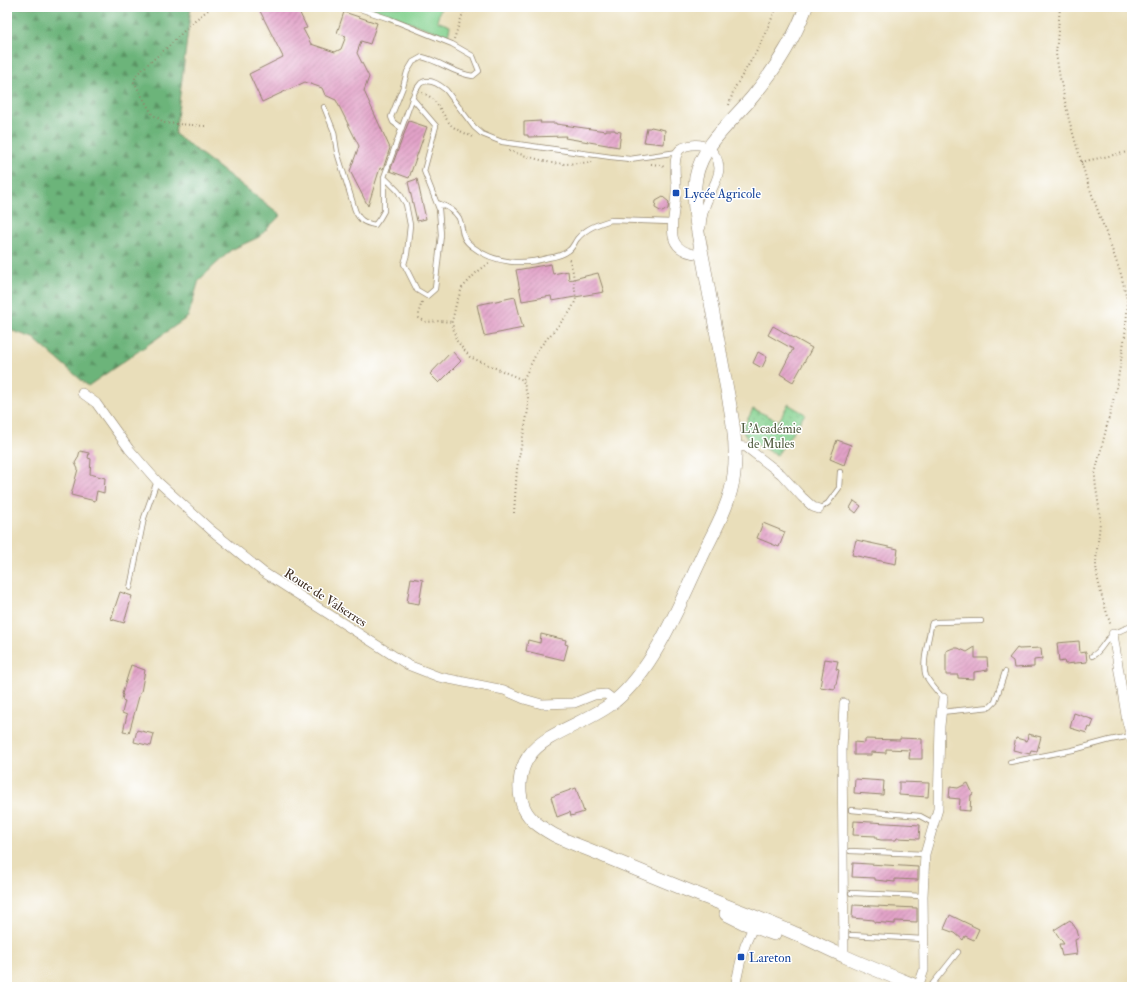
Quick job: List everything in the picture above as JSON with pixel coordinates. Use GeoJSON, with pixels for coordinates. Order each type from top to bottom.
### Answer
{"type":"FeatureCollection","features":[{"type":"Feature","properties":{"kind":"street"},"geometry":{"type":"LineString","coordinates":[[806,7],[795,34],[784,53],[754,95],[708,147],[699,167],[696,179],[694,203],[702,255],[734,428],[734,477],[730,493],[712,536],[665,632],[634,683],[602,711],[548,738],[538,745],[531,752],[525,763],[521,775],[520,788],[521,799],[525,810],[532,820],[542,828],[558,837],[642,872],[803,945],[844,956]]}},
{"type":"Feature","properties":{"kind":"street"},"geometry":{"type":"LineString","coordinates":[[700,240],[703,213],[717,179],[719,170],[718,161],[712,150],[700,144],[681,148],[678,152],[676,158],[676,193],[672,222],[673,237],[679,248],[691,254],[702,255]]}},
{"type":"Feature","properties":{"kind":"street","name":"Route de Valserres"},"geometry":{"type":"LineString","coordinates":[[82,393],[96,402],[129,449],[157,481],[211,530],[263,572],[408,665],[439,677],[504,690],[524,699],[542,704],[574,703],[594,696],[606,694],[615,701]]}},
{"type":"Feature","properties":{"kind":"street"},"geometry":{"type":"LineString","coordinates":[[735,446],[746,447],[781,474],[813,507],[819,509]]}},
{"type":"Feature","properties":{"kind":"street"},"geometry":{"type":"LineString","coordinates":[[1113,634],[1127,722],[1132,738]]}},
{"type":"Feature","properties":{"kind":"street"},"geometry":{"type":"LineString","coordinates":[[752,921],[797,934],[844,956],[919,987],[924,970],[923,896],[925,854],[938,809],[941,712],[943,698]]}},
{"type":"Feature","properties":{"kind":"street"},"geometry":{"type":"LineString","coordinates":[[844,703],[842,750],[844,956]]}},
{"type":"Feature","properties":{"kind":"street"},"geometry":{"type":"LineString","coordinates":[[735,987],[742,952],[752,921]]}},
{"type":"Feature","properties":{"kind":"lane"},"geometry":{"type":"LineString","coordinates":[[354,7],[390,19],[452,44],[472,56],[479,71],[473,76],[465,75],[433,59],[422,57],[412,62],[391,117],[393,122],[401,128]]}},
{"type":"Feature","properties":{"kind":"lane"},"geometry":{"type":"LineString","coordinates":[[324,107],[334,132],[337,152],[355,210],[358,218],[367,224],[375,225],[384,211],[384,177],[412,98],[420,83],[426,82],[440,85],[446,90],[474,127],[482,134],[502,142],[611,158],[630,159],[678,152]]}},
{"type":"Feature","properties":{"kind":"lane"},"geometry":{"type":"LineString","coordinates":[[384,177],[398,191],[406,204],[410,225],[407,254],[404,264],[417,290],[427,296],[435,289],[441,235],[440,209],[424,171],[436,126],[412,98]]}},
{"type":"Feature","properties":{"kind":"lane"},"geometry":{"type":"LineString","coordinates":[[437,202],[453,211],[459,218],[461,231],[473,248],[496,259],[512,263],[525,263],[554,257],[568,251],[581,234],[594,226],[611,220],[672,222]]}},
{"type":"Feature","properties":{"kind":"lane"},"geometry":{"type":"LineString","coordinates":[[819,509],[828,503],[839,488],[840,472]]}},
{"type":"Feature","properties":{"kind":"lane"},"geometry":{"type":"LineString","coordinates":[[130,588],[144,518],[157,481]]}},
{"type":"Feature","properties":{"kind":"lane"},"geometry":{"type":"LineString","coordinates":[[943,698],[932,685],[924,671],[932,623],[981,621]]}},
{"type":"Feature","properties":{"kind":"lane"},"geometry":{"type":"LineString","coordinates":[[1092,656],[1098,653],[1113,634],[1132,626]]}},
{"type":"Feature","properties":{"kind":"lane"},"geometry":{"type":"LineString","coordinates":[[941,712],[990,707],[995,702],[1006,672]]}},
{"type":"Feature","properties":{"kind":"lane"},"geometry":{"type":"LineString","coordinates":[[1010,762],[1073,750],[1110,740],[1132,738]]}},
{"type":"Feature","properties":{"kind":"lane"},"geometry":{"type":"LineString","coordinates":[[851,810],[920,816],[933,823]]}},
{"type":"Feature","properties":{"kind":"lane"},"geometry":{"type":"LineString","coordinates":[[850,851],[925,854]]}},
{"type":"Feature","properties":{"kind":"lane"},"geometry":{"type":"LineString","coordinates":[[851,893],[923,896]]}},
{"type":"Feature","properties":{"kind":"lane"},"geometry":{"type":"LineString","coordinates":[[851,935],[923,939]]}},
{"type":"Feature","properties":{"kind":"lane"},"geometry":{"type":"LineString","coordinates":[[930,987],[958,952]]}},
{"type":"Feature","properties":{"kind":"path"},"geometry":{"type":"LineString","coordinates":[[205,126],[165,122],[152,114],[134,82],[136,75],[195,20],[212,7]]}},
{"type":"Feature","properties":{"kind":"path"},"geometry":{"type":"LineString","coordinates":[[452,44],[465,7]]}},
{"type":"Feature","properties":{"kind":"path"},"geometry":{"type":"LineString","coordinates":[[725,127],[727,112],[734,89],[758,49],[777,7]]}},
{"type":"Feature","properties":{"kind":"path"},"geometry":{"type":"LineString","coordinates":[[1060,7],[1056,54],[1069,120],[1087,181],[1121,274],[1128,303],[1126,335],[1118,385],[1095,474],[1095,487],[1100,513],[1096,565],[1099,586],[1113,634]]}},
{"type":"Feature","properties":{"kind":"path"},"geometry":{"type":"LineString","coordinates":[[1081,162],[1132,151]]}},
{"type":"Feature","properties":{"kind":"path"},"geometry":{"type":"LineString","coordinates":[[514,513],[517,468],[528,410],[528,398],[523,380],[539,348],[570,312],[576,300],[573,272],[568,251]]}},
{"type":"Feature","properties":{"kind":"path"},"geometry":{"type":"LineString","coordinates":[[496,259],[476,273],[462,288],[456,304],[452,322],[456,340],[470,357],[523,380]]}},
{"type":"Feature","properties":{"kind":"path"},"geometry":{"type":"LineString","coordinates":[[424,294],[419,311],[419,318],[426,322],[452,322]]}},
{"type":"Feature","properties":{"kind":"green space"},"geometry":{"type":"Polygon","coordinates":[[[7,7],[191,7],[175,134],[281,215],[259,237],[231,250],[199,280],[188,317],[88,386],[33,338],[7,329],[7,7]]]}},
{"type":"Feature","properties":{"kind":"green space"},"geometry":{"type":"Polygon","coordinates":[[[366,7],[441,7],[437,21],[450,26],[448,36],[366,7]]]}},
{"type":"Feature","properties":{"kind":"green space","name":"L'Académie de Mules"},"geometry":{"type":"Polygon","coordinates":[[[788,404],[805,414],[777,455],[748,440],[742,430],[753,409],[779,421],[788,404]]]}},
{"type":"Feature","properties":{"kind":"building"},"geometry":{"type":"Polygon","coordinates":[[[258,7],[297,7],[307,28],[303,29],[311,44],[335,52],[341,49],[346,36],[337,33],[344,12],[377,23],[370,44],[361,41],[357,53],[369,77],[364,91],[390,148],[383,169],[380,168],[368,206],[350,171],[359,146],[336,100],[325,95],[322,88],[305,82],[262,102],[249,74],[283,57],[258,7]]]}},
{"type":"Feature","properties":{"kind":"building"},"geometry":{"type":"Polygon","coordinates":[[[409,121],[427,127],[409,178],[390,171],[409,121]]]}},
{"type":"Feature","properties":{"kind":"building"},"geometry":{"type":"Polygon","coordinates":[[[541,121],[540,123],[556,123],[621,132],[619,147],[565,138],[566,136],[528,137],[528,135],[524,135],[524,122],[541,121]]]}},
{"type":"Feature","properties":{"kind":"building"},"geometry":{"type":"Polygon","coordinates":[[[651,127],[665,130],[664,144],[644,142],[647,128],[651,127]]]}},
{"type":"Feature","properties":{"kind":"building"},"geometry":{"type":"Polygon","coordinates":[[[417,179],[426,219],[417,221],[408,182],[417,179]]]}},
{"type":"Feature","properties":{"kind":"building"},"geometry":{"type":"Polygon","coordinates":[[[663,197],[669,202],[668,209],[662,212],[655,208],[656,201],[663,197]]]}},
{"type":"Feature","properties":{"kind":"building"},"geometry":{"type":"Polygon","coordinates":[[[551,264],[553,274],[568,271],[569,280],[598,273],[604,292],[552,301],[551,296],[522,301],[516,270],[551,264]]]}},
{"type":"Feature","properties":{"kind":"building"},"geometry":{"type":"Polygon","coordinates":[[[515,297],[523,328],[484,336],[477,305],[515,297]]]}},
{"type":"Feature","properties":{"kind":"building"},"geometry":{"type":"Polygon","coordinates":[[[773,326],[812,348],[793,382],[780,374],[793,349],[768,335],[773,326]]]}},
{"type":"Feature","properties":{"kind":"building"},"geometry":{"type":"Polygon","coordinates":[[[452,351],[461,361],[439,383],[430,374],[452,351]]]}},
{"type":"Feature","properties":{"kind":"building"},"geometry":{"type":"Polygon","coordinates":[[[758,352],[767,357],[762,368],[753,363],[758,352]]]}},
{"type":"Feature","properties":{"kind":"building"},"geometry":{"type":"Polygon","coordinates":[[[837,440],[851,445],[844,465],[830,459],[837,440]]]}},
{"type":"Feature","properties":{"kind":"building"},"geometry":{"type":"Polygon","coordinates":[[[80,451],[89,453],[88,458],[91,459],[90,474],[105,478],[104,493],[97,491],[95,501],[71,495],[78,469],[75,463],[80,451]]]}},
{"type":"Feature","properties":{"kind":"building"},"geometry":{"type":"Polygon","coordinates":[[[854,501],[861,506],[856,513],[850,508],[854,501]]]}},
{"type":"Feature","properties":{"kind":"building"},"geometry":{"type":"Polygon","coordinates":[[[763,523],[785,532],[779,547],[757,538],[763,523]]]}},
{"type":"Feature","properties":{"kind":"building"},"geometry":{"type":"Polygon","coordinates":[[[856,540],[898,549],[896,564],[852,555],[856,540]]]}},
{"type":"Feature","properties":{"kind":"building"},"geometry":{"type":"Polygon","coordinates":[[[411,578],[423,580],[419,604],[407,602],[411,578]]]}},
{"type":"Feature","properties":{"kind":"building"},"geometry":{"type":"Polygon","coordinates":[[[120,592],[132,596],[124,623],[111,619],[120,592]]]}},
{"type":"Feature","properties":{"kind":"building"},"geometry":{"type":"Polygon","coordinates":[[[541,634],[566,640],[565,644],[568,645],[564,660],[526,651],[528,640],[540,643],[541,634]]]}},
{"type":"Feature","properties":{"kind":"building"},"geometry":{"type":"Polygon","coordinates":[[[1079,641],[1080,653],[1086,652],[1087,662],[1065,664],[1064,661],[1059,662],[1057,643],[1079,641]]]}},
{"type":"Feature","properties":{"kind":"building"},"geometry":{"type":"Polygon","coordinates":[[[975,647],[975,658],[987,658],[988,670],[974,672],[974,679],[958,678],[958,675],[946,675],[946,651],[953,648],[958,648],[967,652],[975,647]]]}},
{"type":"Feature","properties":{"kind":"building"},"geometry":{"type":"Polygon","coordinates":[[[1017,648],[1041,648],[1042,659],[1034,660],[1034,667],[1014,668],[1013,661],[1009,658],[1017,648]]]}},
{"type":"Feature","properties":{"kind":"building"},"geometry":{"type":"Polygon","coordinates":[[[825,659],[838,661],[836,669],[839,670],[835,689],[820,687],[825,659]]]}},
{"type":"Feature","properties":{"kind":"building"},"geometry":{"type":"Polygon","coordinates":[[[131,665],[145,670],[141,692],[129,733],[123,732],[127,715],[122,713],[125,701],[122,700],[122,694],[131,665]]]}},
{"type":"Feature","properties":{"kind":"building"},"geometry":{"type":"Polygon","coordinates":[[[1074,713],[1094,720],[1087,733],[1070,728],[1074,713]]]}},
{"type":"Feature","properties":{"kind":"building"},"geometry":{"type":"Polygon","coordinates":[[[137,730],[154,734],[151,746],[134,742],[137,730]]]}},
{"type":"Feature","properties":{"kind":"building"},"geometry":{"type":"Polygon","coordinates":[[[1028,734],[1041,737],[1037,751],[1031,750],[1030,754],[1013,750],[1016,738],[1027,741],[1028,734]]]}},
{"type":"Feature","properties":{"kind":"building"},"geometry":{"type":"Polygon","coordinates":[[[900,738],[922,739],[922,759],[909,759],[910,750],[886,749],[886,753],[871,752],[871,755],[854,755],[854,742],[865,743],[865,739],[900,740],[900,738]]]}},
{"type":"Feature","properties":{"kind":"building"},"geometry":{"type":"Polygon","coordinates":[[[855,779],[884,781],[883,795],[854,793],[855,779]]]}},
{"type":"Feature","properties":{"kind":"building"},"geometry":{"type":"Polygon","coordinates":[[[899,782],[929,783],[928,797],[899,795],[899,782]]]}},
{"type":"Feature","properties":{"kind":"building"},"geometry":{"type":"Polygon","coordinates":[[[968,783],[973,794],[971,795],[970,811],[959,810],[960,799],[949,798],[950,787],[958,788],[968,783]]]}},
{"type":"Feature","properties":{"kind":"building"},"geometry":{"type":"Polygon","coordinates":[[[576,788],[584,812],[571,816],[570,812],[557,817],[551,797],[576,788]]]}},
{"type":"Feature","properties":{"kind":"building"},"geometry":{"type":"Polygon","coordinates":[[[854,821],[920,825],[919,839],[897,838],[896,840],[881,840],[876,839],[876,836],[853,835],[854,821]]]}},
{"type":"Feature","properties":{"kind":"building"},"geometry":{"type":"Polygon","coordinates":[[[853,863],[918,867],[918,880],[895,879],[895,882],[875,880],[875,878],[852,877],[853,863]]]}},
{"type":"Feature","properties":{"kind":"building"},"geometry":{"type":"Polygon","coordinates":[[[853,905],[917,908],[917,922],[895,921],[895,924],[852,918],[853,905]]]}},
{"type":"Feature","properties":{"kind":"building"},"geometry":{"type":"Polygon","coordinates":[[[950,915],[979,929],[974,940],[965,936],[963,940],[955,933],[944,929],[950,915]]]}},
{"type":"Feature","properties":{"kind":"building"},"geometry":{"type":"Polygon","coordinates":[[[1070,920],[1077,930],[1079,938],[1075,940],[1077,954],[1062,956],[1059,944],[1064,944],[1054,930],[1070,920]]]}},
{"type":"Feature","properties":{"kind":"place","name":"Lycée Agricole"},"geometry":{"type":"Point","coordinates":[676,193]}},
{"type":"Feature","properties":{"kind":"place","name":"Lareton"},"geometry":{"type":"Point","coordinates":[741,957]}}]}
